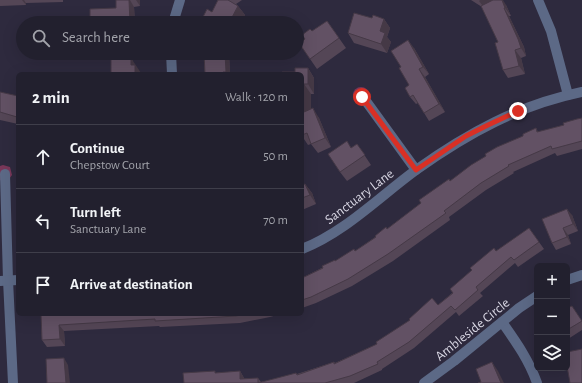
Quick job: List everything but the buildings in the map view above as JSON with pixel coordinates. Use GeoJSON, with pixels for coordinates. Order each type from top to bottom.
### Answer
{"type":"FeatureCollection","features":[{"type":"Feature","properties":{"kind":"street"},"geometry":{"type":"LineString","coordinates":[[175,16],[180,0]]}},
{"type":"Feature","properties":{"kind":"street"},"geometry":{"type":"LineString","coordinates":[[538,0],[551,31],[568,95]]}},
{"type":"Feature","properties":{"kind":"street"},"geometry":{"type":"LineString","coordinates":[[171,60],[172,72]]}},
{"type":"Feature","properties":{"kind":"street","name":"Sanctuary Lane"},"geometry":{"type":"LineString","coordinates":[[304,248],[346,224],[416,170],[466,136],[518,111],[559,97],[582,92]]}},
{"type":"Feature","properties":{"kind":"street"},"geometry":{"type":"LineString","coordinates":[[362,97],[416,170]]}},
{"type":"Feature","properties":{"kind":"street"},"geometry":{"type":"LineString","coordinates":[[5,174],[13,383]]}},
{"type":"Feature","properties":{"kind":"street"},"geometry":{"type":"LineString","coordinates":[[570,279],[582,275]]}},
{"type":"Feature","properties":{"kind":"street","name":"Ambleside Circle"},"geometry":{"type":"LineString","coordinates":[[424,383],[534,298]]}},
{"type":"Feature","properties":{"kind":"street"},"geometry":{"type":"LineString","coordinates":[[502,322],[530,364],[537,383]]}},
{"type":"Feature","properties":{"kind":"shaded area"},"geometry":{"type":"Polygon","coordinates":[[[358,87],[364,87],[369,92],[367,101],[364,103],[358,103],[353,98],[353,92],[358,87]]]}},
{"type":"Feature","properties":{"kind":"shaded area"},"geometry":{"type":"Polygon","coordinates":[[[3,165],[10,167],[12,175],[9,179],[2,181],[0,180],[0,166],[3,165]]]}},
{"type":"Feature","properties":{"kind":"route"},"geometry":{"type":"LineString","coordinates":[[362,97],[416,170],[466,136],[518,111]]}}]}
